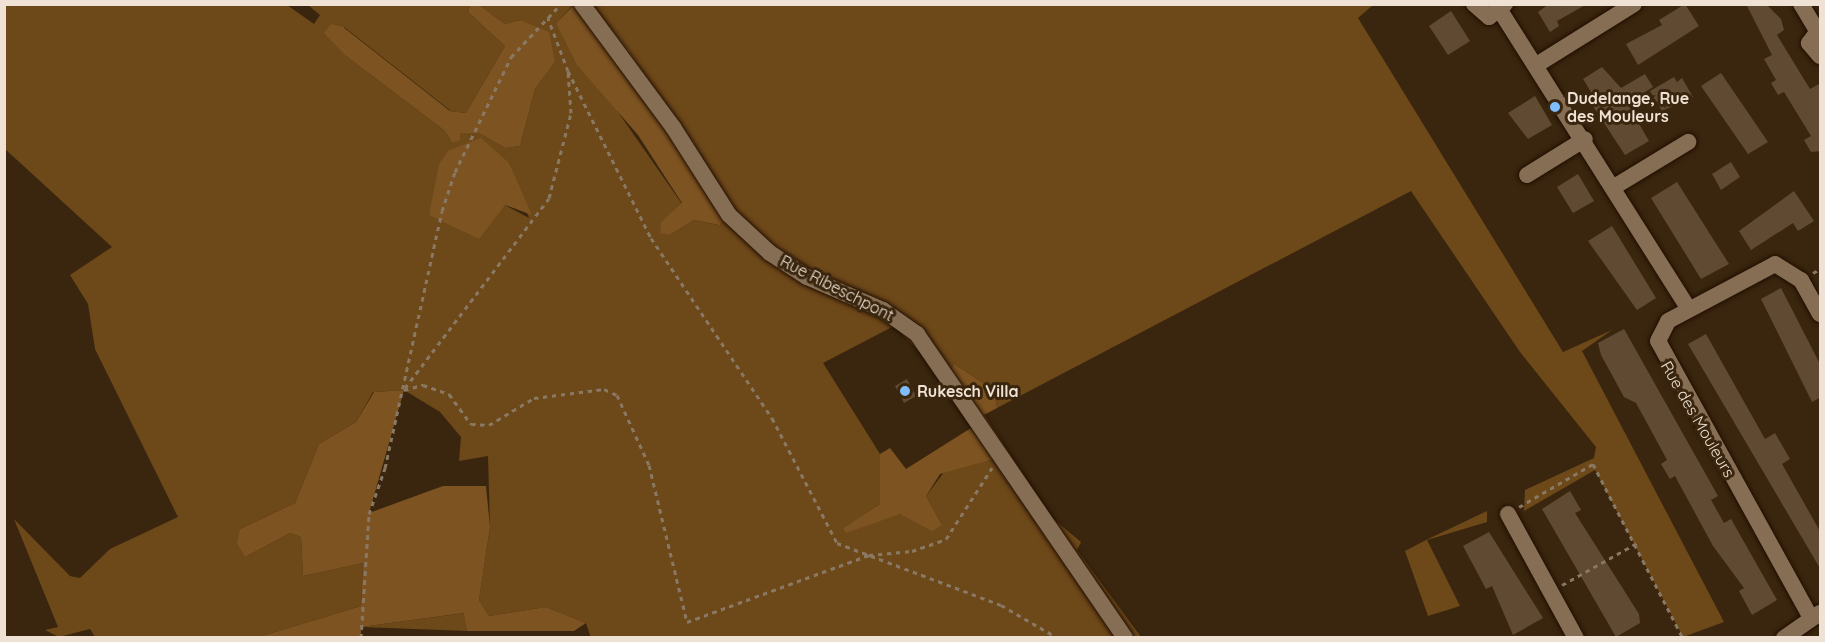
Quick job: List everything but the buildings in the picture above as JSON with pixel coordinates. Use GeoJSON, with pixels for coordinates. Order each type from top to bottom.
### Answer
{"type":"FeatureCollection","features":[{"type":"Feature","properties":{"kind":"street","name":"Rue Ribeschpont"},"geometry":{"type":"LineString","coordinates":[[582,4],[673,127],[729,215],[770,254],[807,277],[883,310],[917,334],[1125,638]]}},
{"type":"Feature","properties":{"kind":"street"},"geometry":{"type":"LineString","coordinates":[[1474,4],[1482,15],[1503,8],[1689,309],[1775,264],[1801,280],[1821,314]]}},
{"type":"Feature","properties":{"kind":"street"},"geometry":{"type":"LineString","coordinates":[[1538,64],[1634,4]]}},
{"type":"Feature","properties":{"kind":"street"},"geometry":{"type":"LineString","coordinates":[[1801,4],[1818,29],[1809,43],[1821,56]]}},
{"type":"Feature","properties":{"kind":"street"},"geometry":{"type":"LineString","coordinates":[[1527,175],[1584,139]]}},
{"type":"Feature","properties":{"kind":"street"},"geometry":{"type":"LineString","coordinates":[[1614,187],[1688,142]]}},
{"type":"Feature","properties":{"kind":"street","name":"Rue des Mouleurs"},"geometry":{"type":"LineString","coordinates":[[1689,309],[1662,327],[1660,351],[1816,615],[1784,638]]}},
{"type":"Feature","properties":{"kind":"street"},"geometry":{"type":"LineString","coordinates":[[1508,514],[1552,590],[1576,638]]}},
{"type":"Feature","properties":{"kind":"path"},"geometry":{"type":"LineString","coordinates":[[361,638],[369,514],[404,390],[416,316],[455,172],[511,57],[561,4]]}},
{"type":"Feature","properties":{"kind":"path"},"geometry":{"type":"LineString","coordinates":[[548,18],[568,71],[651,237],[772,417],[837,543],[1000,605],[1058,638]]}},
{"type":"Feature","properties":{"kind":"path"},"geometry":{"type":"LineString","coordinates":[[404,390],[549,198],[571,113],[568,71]]}},
{"type":"Feature","properties":{"kind":"path"},"geometry":{"type":"LineString","coordinates":[[404,390],[423,385],[449,394],[471,424],[489,425],[534,398],[604,389],[617,395],[649,465],[687,622],[869,555],[912,551],[946,539],[999,457]]}},
{"type":"Feature","properties":{"kind":"path"},"geometry":{"type":"LineString","coordinates":[[1508,514],[1593,464],[1637,543],[1683,638]]}},
{"type":"Feature","properties":{"kind":"path"},"geometry":{"type":"LineString","coordinates":[[1552,590],[1637,543]]}},
{"type":"Feature","properties":{"kind":"shaded area"},"geometry":{"type":"Polygon","coordinates":[[[4,5],[287,5],[314,24],[320,15],[308,5],[470,5],[468,12],[505,46],[466,113],[451,111],[344,27],[346,56],[445,131],[452,143],[459,133],[479,133],[505,148],[520,146],[535,89],[555,62],[520,20],[505,24],[479,5],[573,5],[556,23],[682,204],[670,235],[694,220],[718,225],[631,53],[586,5],[1373,5],[1358,18],[1563,352],[1612,330],[1582,351],[1724,622],[1683,637],[1595,470],[1524,511],[1525,490],[1594,458],[1596,447],[1520,352],[1411,191],[997,408],[994,390],[954,364],[976,419],[984,414],[1051,517],[1081,542],[1077,550],[1141,637],[591,638],[586,623],[546,607],[489,616],[479,600],[490,527],[488,456],[459,461],[461,437],[440,412],[404,390],[373,392],[356,422],[319,444],[295,503],[240,529],[245,557],[290,533],[301,537],[303,576],[363,563],[361,606],[259,637],[95,637],[90,629],[59,637],[45,630],[58,627],[14,519],[70,576],[80,578],[110,549],[178,517],[95,349],[88,304],[70,275],[112,247],[5,149],[4,5]],[[509,163],[491,216],[505,205],[529,218],[509,163]],[[894,326],[823,363],[880,454],[880,504],[843,528],[900,514],[942,525],[926,496],[976,430],[934,366],[894,326]]]}},
{"type":"Feature","properties":{"kind":"shaded area"},"geometry":{"type":"Polygon","coordinates":[[[470,5],[479,5],[505,24],[520,20],[549,32],[555,62],[535,89],[520,146],[505,148],[479,133],[460,133],[460,140],[452,143],[445,131],[346,56],[324,33],[331,24],[343,27],[450,111],[466,113],[505,46],[468,12],[470,5]]]}},
{"type":"Feature","properties":{"kind":"shaded area"},"geometry":{"type":"Polygon","coordinates":[[[574,5],[594,24],[611,28],[631,53],[729,215],[719,225],[694,220],[670,235],[660,233],[661,222],[682,203],[638,135],[577,65],[556,23],[574,5]]]}},
{"type":"Feature","properties":{"kind":"shaded area"},"geometry":{"type":"Polygon","coordinates":[[[481,138],[509,163],[532,215],[505,205],[479,239],[429,215],[439,164],[449,150],[481,138]]]}},
{"type":"Feature","properties":{"kind":"shaded area"},"geometry":{"type":"Polygon","coordinates":[[[954,364],[994,390],[997,408],[976,419],[949,376],[954,364]]]}},
{"type":"Feature","properties":{"kind":"shaded area"},"geometry":{"type":"Polygon","coordinates":[[[404,390],[369,513],[443,486],[486,486],[490,527],[479,600],[489,616],[546,607],[586,623],[574,631],[467,631],[464,613],[361,627],[361,637],[259,637],[361,606],[363,563],[303,576],[301,537],[290,533],[245,557],[237,543],[240,529],[295,503],[319,444],[356,422],[374,392],[404,390]]]}},
{"type":"Feature","properties":{"kind":"shaded area"},"geometry":{"type":"Polygon","coordinates":[[[971,428],[993,459],[940,474],[926,496],[942,525],[932,531],[900,514],[846,533],[843,528],[880,504],[880,454],[890,448],[906,469],[971,428]]]}},
{"type":"Feature","properties":{"kind":"shaded area"},"geometry":{"type":"Polygon","coordinates":[[[1487,511],[1487,522],[1427,540],[1460,606],[1428,616],[1405,551],[1426,540],[1487,511]]]}},
{"type":"Feature","properties":{"kind":"shaded area"},"geometry":{"type":"Polygon","coordinates":[[[465,613],[467,631],[361,627],[465,613]]]}},
{"type":"Feature","properties":{"kind":"place","name":"Dudelange, Rue des Mouleurs"},"geometry":{"type":"Point","coordinates":[1555,107]}},
{"type":"Feature","properties":{"kind":"place","name":"Rukesch Villa"},"geometry":{"type":"Point","coordinates":[905,391]}}]}
